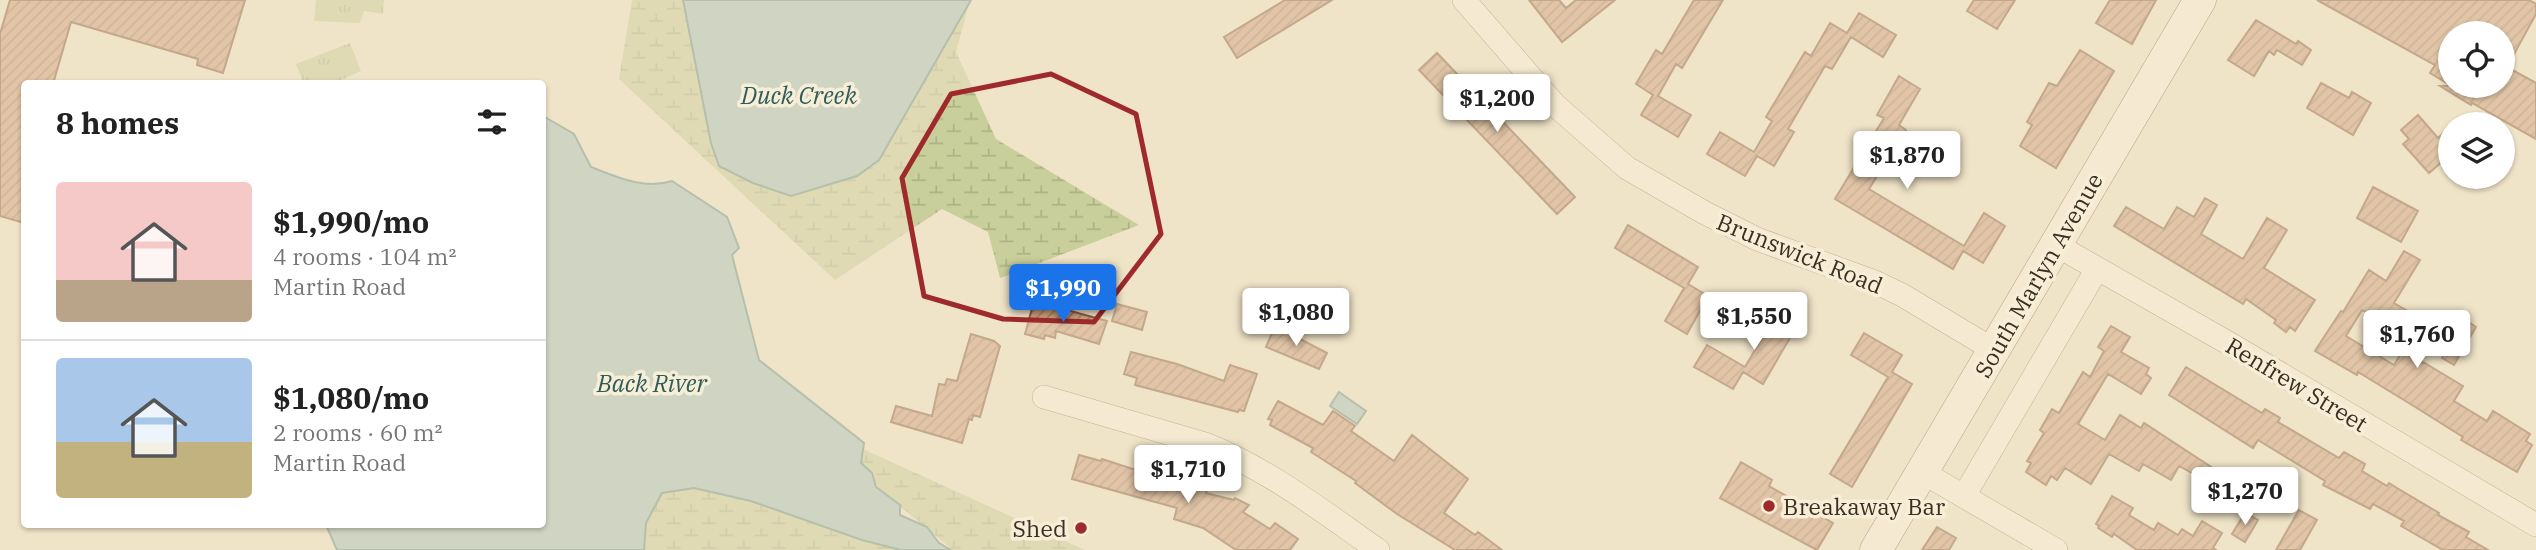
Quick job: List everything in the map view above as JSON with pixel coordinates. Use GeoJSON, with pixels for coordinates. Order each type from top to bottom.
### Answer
{"type":"FeatureCollection","features":[{"type":"Feature","properties":{"kind":"street","name":"Brunswick Road"},"geometry":{"type":"LineString","coordinates":[[1464,0],[1555,105],[1627,168],[1705,213],[1757,239],[1875,282],[1902,295],[1994,350]]}},
{"type":"Feature","properties":{"kind":"street","name":"South Marlyn Avenue"},"geometry":{"type":"LineString","coordinates":[[1876,550],[2200,0]]}},
{"type":"Feature","properties":{"kind":"street","name":"Renfrew Street"},"geometry":{"type":"LineString","coordinates":[[2056,245],[2536,525]]}},
{"type":"Feature","properties":{"kind":"street","name":"South Marlyn Avenue"},"geometry":{"type":"LineString","coordinates":[[1964,496],[2097,269]]}},
{"type":"Feature","properties":{"kind":"street"},"geometry":{"type":"LineString","coordinates":[[1044,397],[1226,452],[1273,478],[1378,550]]}},
{"type":"Feature","properties":{"kind":"street"},"geometry":{"type":"LineString","coordinates":[[1922,472],[2056,550]]}},
{"type":"Feature","properties":{"kind":"highlighted area"},"geometry":{"type":"Polygon","coordinates":[[[1051,74],[1136,114],[1161,234],[1094,322],[1003,319],[924,296],[902,178],[951,94],[1051,74]]]}},
{"type":"Feature","properties":{"kind":"green space"},"geometry":{"type":"Polygon","coordinates":[[[316,0],[384,0],[383,14],[364,11],[360,23],[314,21],[316,0]]]}},
{"type":"Feature","properties":{"kind":"green space"},"geometry":{"type":"Polygon","coordinates":[[[632,0],[970,0],[956,52],[996,139],[1139,225],[1000,278],[988,232],[942,209],[835,280],[619,79],[632,0]]]}},
{"type":"Feature","properties":{"kind":"green space"},"geometry":{"type":"Polygon","coordinates":[[[350,43],[361,71],[341,80],[302,80],[296,64],[350,43]]]}},
{"type":"Feature","properties":{"kind":"green space"},"geometry":{"type":"Polygon","coordinates":[[[863,449],[1085,550],[953,550],[880,490],[861,463],[863,449]]]}},
{"type":"Feature","properties":{"kind":"green space"},"geometry":{"type":"Polygon","coordinates":[[[694,488],[751,501],[901,550],[644,550],[646,523],[662,493],[694,488]]]}},
{"type":"Feature","properties":{"kind":"water","name":"Duck Creek"},"geometry":{"type":"Polygon","coordinates":[[[683,0],[971,0],[879,160],[857,176],[791,196],[753,183],[719,166],[711,143],[683,0]]]}},
{"type":"Feature","properties":{"kind":"water","name":"Back River"},"geometry":{"type":"Polygon","coordinates":[[[546,118],[574,134],[591,167],[641,183],[672,181],[727,217],[739,248],[732,255],[759,360],[864,443],[861,463],[872,473],[876,487],[900,505],[900,515],[927,527],[939,543],[951,550],[901,550],[862,540],[751,501],[694,488],[662,493],[646,523],[644,550],[337,550],[327,528],[546,528],[546,118]]]}},
{"type":"Feature","properties":{"kind":"water"},"geometry":{"type":"Polygon","coordinates":[[[1339,392],[1366,411],[1357,424],[1330,406],[1339,392]]]}},
{"type":"Feature","properties":{"kind":"building"},"geometry":{"type":"Polygon","coordinates":[[[10,0],[245,0],[223,73],[197,65],[198,59],[71,22],[54,80],[21,80],[21,222],[0,216],[0,34],[10,0]]]}},
{"type":"Feature","properties":{"kind":"building"},"geometry":{"type":"Polygon","coordinates":[[[1285,0],[1332,0],[1237,58],[1224,37],[1285,0]]]}},
{"type":"Feature","properties":{"kind":"building"},"geometry":{"type":"Polygon","coordinates":[[[1529,0],[1559,0],[1566,8],[1576,0],[1615,0],[1562,42],[1529,0]]]}},
{"type":"Feature","properties":{"kind":"building"},"geometry":{"type":"Polygon","coordinates":[[[1694,0],[1723,0],[1682,68],[1676,64],[1658,96],[1691,115],[1678,137],[1641,115],[1653,95],[1636,84],[1656,50],[1662,54],[1694,0]]]}},
{"type":"Feature","properties":{"kind":"building"},"geometry":{"type":"Polygon","coordinates":[[[1974,0],[2015,0],[1997,29],[1967,11],[1974,0]]]}},
{"type":"Feature","properties":{"kind":"building"},"geometry":{"type":"Polygon","coordinates":[[[2110,0],[2156,0],[2132,44],[2096,23],[2110,0]]]}},
{"type":"Feature","properties":{"kind":"building"},"geometry":{"type":"Polygon","coordinates":[[[2317,0],[2529,0],[2536,4],[2536,14],[2515,52],[2515,21],[2438,21],[2438,78],[2430,73],[2435,65],[2317,0]]]}},
{"type":"Feature","properties":{"kind":"building"},"geometry":{"type":"Polygon","coordinates":[[[1859,13],[1896,35],[1883,57],[1851,37],[1832,69],[1825,66],[1788,129],[1794,132],[1774,166],[1757,156],[1745,176],[1707,154],[1720,132],[1754,152],[1772,121],[1766,117],[1805,52],[1811,56],[1830,23],[1847,33],[1859,13]]]}},
{"type":"Feature","properties":{"kind":"building"},"geometry":{"type":"Polygon","coordinates":[[[2256,20],[2311,50],[2302,65],[2277,50],[2274,55],[2269,51],[2254,76],[2228,60],[2256,20]]]}},
{"type":"Feature","properties":{"kind":"building"},"geometry":{"type":"Polygon","coordinates":[[[2080,50],[2114,71],[2056,168],[2020,146],[2032,125],[2027,122],[2049,83],[2057,86],[2080,50]]]}},
{"type":"Feature","properties":{"kind":"building"},"geometry":{"type":"Polygon","coordinates":[[[1437,53],[1575,197],[1557,214],[1419,70],[1437,53]]]}},
{"type":"Feature","properties":{"kind":"building"},"geometry":{"type":"Polygon","coordinates":[[[2515,71],[2536,83],[2536,139],[2515,127],[2515,112],[2488,112],[2472,103],[2471,105],[2460,98],[2515,98],[2515,71]]]}},
{"type":"Feature","properties":{"kind":"building"},"geometry":{"type":"Polygon","coordinates":[[[1899,76],[1920,89],[1899,125],[1906,130],[1869,189],[1964,246],[1984,213],[2005,226],[1983,263],[1963,251],[1953,269],[1835,199],[1884,118],[1877,115],[1899,76]]]}},
{"type":"Feature","properties":{"kind":"building"},"geometry":{"type":"Polygon","coordinates":[[[2321,83],[2349,98],[2352,92],[2371,103],[2353,135],[2307,108],[2321,83]]]}},
{"type":"Feature","properties":{"kind":"building"},"geometry":{"type":"Polygon","coordinates":[[[2418,115],[2438,138],[2438,165],[2429,173],[2403,144],[2409,139],[2401,130],[2418,115]]]}},
{"type":"Feature","properties":{"kind":"building"},"geometry":{"type":"Polygon","coordinates":[[[2373,187],[2418,211],[2401,242],[2357,218],[2373,187]]]}},
{"type":"Feature","properties":{"kind":"building"},"geometry":{"type":"Polygon","coordinates":[[[2205,198],[2217,205],[2201,234],[2243,259],[2267,218],[2287,230],[2264,268],[2315,300],[2295,331],[2290,327],[2286,332],[2274,323],[2276,320],[2246,299],[2243,304],[2114,226],[2126,207],[2164,229],[2177,207],[2194,217],[2205,198]]]}},
{"type":"Feature","properties":{"kind":"building"},"geometry":{"type":"Polygon","coordinates":[[[1628,225],[1698,267],[1688,284],[1708,296],[1687,334],[1665,321],[1684,288],[1615,248],[1628,225]]]}},
{"type":"Feature","properties":{"kind":"building"},"geometry":{"type":"Polygon","coordinates":[[[2404,251],[2420,260],[2394,303],[2411,313],[2400,332],[2362,310],[2346,336],[2394,365],[2402,352],[2423,362],[2463,386],[2454,401],[2487,421],[2493,411],[2530,434],[2526,441],[2532,445],[2517,472],[2461,440],[2463,437],[2358,372],[2357,375],[2315,351],[2369,270],[2386,281],[2404,251]]]}},
{"type":"Feature","properties":{"kind":"building"},"geometry":{"type":"Polygon","coordinates":[[[1034,301],[1107,321],[1099,344],[1056,331],[1055,338],[1045,335],[1044,339],[1025,334],[1034,301]]]}},
{"type":"Feature","properties":{"kind":"building"},"geometry":{"type":"Polygon","coordinates":[[[1783,302],[1804,314],[1763,384],[1743,372],[1733,389],[1694,367],[1707,345],[1745,367],[1783,302]]]}},
{"type":"Feature","properties":{"kind":"building"},"geometry":{"type":"Polygon","coordinates":[[[1117,304],[1147,312],[1142,330],[1112,321],[1117,304]]]}},
{"type":"Feature","properties":{"kind":"building"},"geometry":{"type":"Polygon","coordinates":[[[2464,319],[2476,327],[2454,365],[2442,358],[2464,319]]]}},
{"type":"Feature","properties":{"kind":"building"},"geometry":{"type":"Polygon","coordinates":[[[1275,326],[1327,353],[1319,369],[1266,347],[1275,326]]]}},
{"type":"Feature","properties":{"kind":"building"},"geometry":{"type":"Polygon","coordinates":[[[2111,326],[2130,337],[2121,352],[2149,368],[2146,374],[2151,378],[2141,394],[2108,374],[2078,424],[2105,440],[2120,415],[2141,428],[2144,423],[2219,472],[2237,479],[2235,482],[2251,492],[2244,502],[2179,466],[2171,480],[2143,464],[2139,471],[2109,454],[2091,484],[2065,468],[2057,480],[2051,476],[2046,485],[2026,472],[2031,463],[2027,461],[2044,433],[2040,430],[2052,409],[2059,413],[2083,372],[2090,377],[2104,351],[2098,347],[2111,326]]]}},
{"type":"Feature","properties":{"kind":"building"},"geometry":{"type":"Polygon","coordinates":[[[1864,333],[1902,355],[1892,372],[1912,384],[1852,487],[1830,474],[1888,377],[1851,355],[1864,333]]]}},
{"type":"Feature","properties":{"kind":"building"},"geometry":{"type":"Polygon","coordinates":[[[971,334],[994,341],[1000,346],[980,417],[973,415],[972,420],[969,419],[962,443],[891,422],[896,406],[932,416],[939,384],[945,385],[947,379],[957,381],[971,334]]]}},
{"type":"Feature","properties":{"kind":"building"},"geometry":{"type":"Polygon","coordinates":[[[1131,352],[1177,364],[1224,381],[1230,365],[1257,374],[1244,411],[1238,412],[1135,385],[1137,378],[1124,374],[1131,352]]]}},
{"type":"Feature","properties":{"kind":"building"},"geometry":{"type":"Polygon","coordinates":[[[2186,367],[2262,413],[2265,409],[2280,418],[2278,422],[2339,458],[2344,452],[2365,464],[2362,471],[2387,486],[2389,483],[2439,513],[2438,515],[2469,532],[2466,537],[2488,550],[2443,550],[2401,526],[2404,521],[2373,504],[2370,509],[2323,485],[2325,481],[2258,440],[2253,448],[2169,395],[2186,367]]]}},
{"type":"Feature","properties":{"kind":"building"},"geometry":{"type":"Polygon","coordinates":[[[1278,401],[1323,425],[1333,411],[1355,426],[1351,431],[1394,461],[1412,435],[1468,479],[1444,513],[1475,535],[1478,532],[1502,550],[1455,550],[1397,514],[1355,483],[1356,481],[1311,452],[1313,448],[1270,425],[1272,420],[1268,419],[1278,401]]]}},
{"type":"Feature","properties":{"kind":"building"},"geometry":{"type":"Polygon","coordinates":[[[1079,455],[1101,461],[1102,459],[1188,487],[1189,484],[1196,486],[1207,490],[1206,493],[1234,500],[1235,498],[1249,505],[1243,512],[1270,529],[1275,523],[1298,539],[1290,550],[1236,550],[1203,528],[1174,519],[1177,508],[1072,479],[1079,455]]]}},
{"type":"Feature","properties":{"kind":"building","name":"Breakaway Bar"},"geometry":{"type":"Polygon","coordinates":[[[1741,462],[1772,480],[1769,486],[1833,523],[1817,550],[1720,498],[1741,462]]]}},
{"type":"Feature","properties":{"kind":"building"},"geometry":{"type":"Polygon","coordinates":[[[2112,496],[2133,508],[2129,515],[2154,530],[2158,523],[2178,535],[2182,529],[2193,536],[2202,521],[2222,533],[2213,548],[2216,550],[2137,550],[2114,534],[2112,537],[2096,524],[2112,496]]]}},
{"type":"Feature","properties":{"kind":"building"},"geometry":{"type":"Polygon","coordinates":[[[2299,510],[2317,520],[2300,550],[2276,550],[2299,510]]]}},
{"type":"Feature","properties":{"kind":"building"},"geometry":{"type":"Polygon","coordinates":[[[2245,513],[2258,520],[2245,542],[2232,534],[2245,513]]]}},
{"type":"Feature","properties":{"kind":"building"},"geometry":{"type":"Polygon","coordinates":[[[1937,527],[1956,538],[1949,550],[1922,550],[1937,527]]]}},
{"type":"Feature","properties":{"kind":"place","name":"Breakaway Bar"},"geometry":{"type":"Point","coordinates":[1769,506]}},
{"type":"Feature","properties":{"kind":"place","name":"Shed"},"geometry":{"type":"Point","coordinates":[1081,528]}}]}
